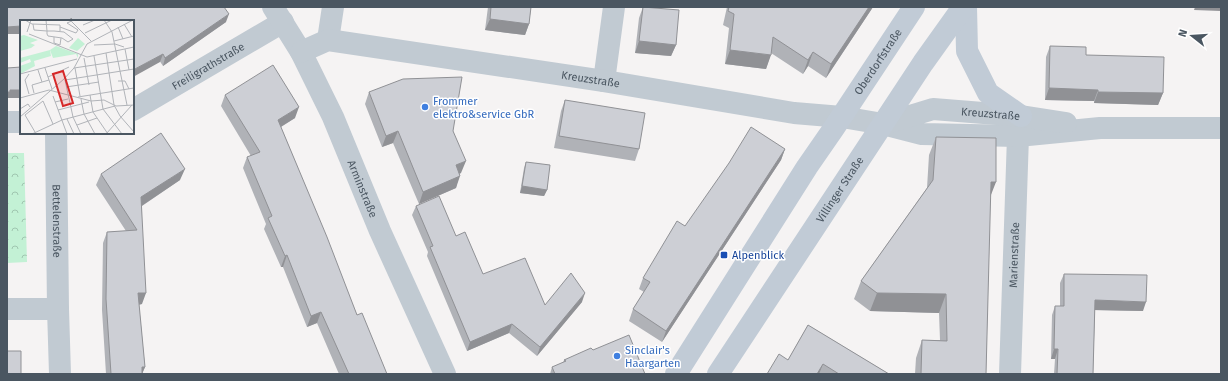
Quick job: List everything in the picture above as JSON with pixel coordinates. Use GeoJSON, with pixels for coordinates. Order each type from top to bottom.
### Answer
{"type":"FeatureCollection","features":[{"type":"Feature","properties":{"kind":"main road","name":"Oberdorfstraße"},"geometry":{"type":"LineString","coordinates":[[842,117],[914,7]]}},
{"type":"Feature","properties":{"kind":"main road"},"geometry":{"type":"LineString","coordinates":[[964,7],[967,51],[988,92],[1019,126]]}},
{"type":"Feature","properties":{"kind":"main road","name":"Villinger Straße"},"geometry":{"type":"LineString","coordinates":[[718,374],[922,63],[964,7]]}},
{"type":"Feature","properties":{"kind":"main road"},"geometry":{"type":"LineString","coordinates":[[676,374],[807,167],[842,117]]}},
{"type":"Feature","properties":{"kind":"street"},"geometry":{"type":"LineString","coordinates":[[301,52],[328,40],[333,7]]}},
{"type":"Feature","properties":{"kind":"street"},"geometry":{"type":"LineString","coordinates":[[604,81],[614,7]]}},
{"type":"Feature","properties":{"kind":"street","name":"Arminstraße"},"geometry":{"type":"LineString","coordinates":[[278,15],[301,52],[332,117],[380,231],[445,374]]}},
{"type":"Feature","properties":{"kind":"street","name":"Freiligrathstraße"},"geometry":{"type":"LineString","coordinates":[[134,109],[278,15]]}},
{"type":"Feature","properties":{"kind":"street","name":"Kreuzstraße"},"geometry":{"type":"LineString","coordinates":[[328,40],[604,81],[794,113],[842,117],[883,124],[922,134],[1019,126],[1221,128]]}},
{"type":"Feature","properties":{"kind":"street"},"geometry":{"type":"LineString","coordinates":[[7,122],[20,122]]}},
{"type":"Feature","properties":{"kind":"street","name":"Marienstraße"},"geometry":{"type":"LineString","coordinates":[[1010,374],[1019,126]]}},
{"type":"Feature","properties":{"kind":"street","name":"Bettelenstraße"},"geometry":{"type":"LineString","coordinates":[[56,134],[60,374]]}},
{"type":"Feature","properties":{"kind":"street"},"geometry":{"type":"LineString","coordinates":[[7,309],[58,309]]}},
{"type":"Feature","properties":{"kind":"green space"},"geometry":{"type":"Polygon","coordinates":[[[7,153],[24,153],[27,262],[7,263],[7,153]]]}},
{"type":"Feature","properties":{"kind":"building"},"geometry":{"type":"Polygon","coordinates":[[[7,7],[224,7],[229,14],[165,58],[163,54],[134,69],[134,20],[72,20],[71,18],[71,20],[20,20],[20,26],[7,27],[7,7]]]}},
{"type":"Feature","properties":{"kind":"building"},"geometry":{"type":"Polygon","coordinates":[[[491,7],[531,7],[529,24],[490,19],[491,7]]]}},
{"type":"Feature","properties":{"kind":"building"},"geometry":{"type":"Polygon","coordinates":[[[643,7],[679,10],[676,45],[639,41],[643,7]]]}},
{"type":"Feature","properties":{"kind":"building"},"geometry":{"type":"Polygon","coordinates":[[[729,7],[869,7],[831,64],[813,52],[808,60],[773,37],[771,55],[730,50],[734,14],[728,11],[729,7]]]}},
{"type":"Feature","properties":{"kind":"building"},"geometry":{"type":"Polygon","coordinates":[[[1050,46],[1086,47],[1086,55],[1164,57],[1163,93],[1098,92],[1098,90],[1049,88],[1050,46]]]}},
{"type":"Feature","properties":{"kind":"building"},"geometry":{"type":"Polygon","coordinates":[[[273,65],[299,107],[278,120],[327,237],[357,315],[362,313],[387,374],[349,374],[321,312],[311,316],[287,255],[285,256],[268,218],[272,216],[247,157],[260,152],[225,95],[273,65]]]}},
{"type":"Feature","properties":{"kind":"building"},"geometry":{"type":"Polygon","coordinates":[[[20,67],[20,90],[10,90],[10,92],[7,92],[7,68],[20,67]]]}},
{"type":"Feature","properties":{"kind":"building"},"geometry":{"type":"Polygon","coordinates":[[[462,77],[453,131],[466,161],[456,165],[460,176],[423,192],[398,131],[386,136],[369,92],[403,79],[462,77]]]}},
{"type":"Feature","properties":{"kind":"building"},"geometry":{"type":"Polygon","coordinates":[[[565,100],[645,113],[639,149],[559,136],[565,100]]]}},
{"type":"Feature","properties":{"kind":"building"},"geometry":{"type":"Polygon","coordinates":[[[751,127],[785,149],[666,331],[633,309],[650,282],[643,278],[677,221],[685,226],[729,163],[751,127]]]}},
{"type":"Feature","properties":{"kind":"building"},"geometry":{"type":"Polygon","coordinates":[[[161,133],[185,169],[141,197],[146,293],[138,293],[145,367],[142,367],[142,374],[111,374],[106,299],[107,232],[137,230],[101,174],[161,133]]]}},
{"type":"Feature","properties":{"kind":"building"},"geometry":{"type":"Polygon","coordinates":[[[936,137],[996,138],[996,182],[991,182],[986,374],[921,374],[922,340],[947,341],[946,294],[877,293],[861,281],[933,180],[936,137]]]}},
{"type":"Feature","properties":{"kind":"building"},"geometry":{"type":"Polygon","coordinates":[[[526,162],[550,165],[547,190],[522,186],[526,162]]]}},
{"type":"Feature","properties":{"kind":"building"},"geometry":{"type":"Polygon","coordinates":[[[439,196],[456,236],[465,232],[483,274],[525,258],[545,305],[571,273],[585,293],[540,347],[512,324],[470,342],[430,247],[433,246],[416,206],[439,196]]]}},
{"type":"Feature","properties":{"kind":"building"},"geometry":{"type":"Polygon","coordinates":[[[1064,274],[1147,275],[1146,302],[1095,300],[1093,374],[1057,374],[1058,349],[1054,349],[1055,306],[1064,306],[1064,274]]]}},
{"type":"Feature","properties":{"kind":"building"},"geometry":{"type":"Polygon","coordinates":[[[808,325],[889,374],[839,374],[823,364],[817,374],[767,374],[779,354],[788,360],[808,325]]]}},
{"type":"Feature","properties":{"kind":"building"},"geometry":{"type":"Polygon","coordinates":[[[629,335],[645,374],[555,374],[552,367],[566,361],[564,360],[591,348],[593,350],[629,335]]]}},
{"type":"Feature","properties":{"kind":"building"},"geometry":{"type":"Polygon","coordinates":[[[7,351],[21,351],[21,374],[7,374],[7,351]]]}},
{"type":"Feature","properties":{"kind":"place","name":"Frommer elektro&service GbR"},"geometry":{"type":"Point","coordinates":[425,107]}},
{"type":"Feature","properties":{"kind":"place","name":"Alpenblick"},"geometry":{"type":"Point","coordinates":[724,255]}},
{"type":"Feature","properties":{"kind":"place","name":"Sinclair's Haargarten"},"geometry":{"type":"Point","coordinates":[617,356]}}]}
